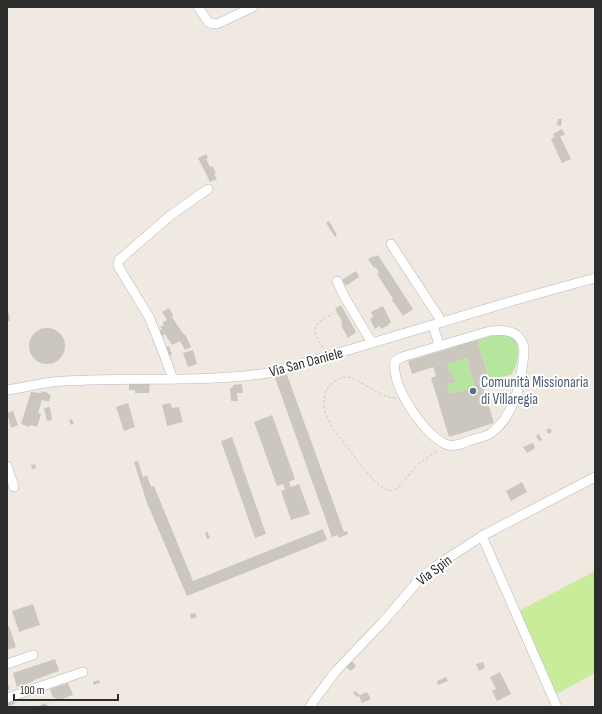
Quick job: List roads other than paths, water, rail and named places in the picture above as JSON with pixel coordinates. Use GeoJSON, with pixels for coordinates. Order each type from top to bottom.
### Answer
{"type":"FeatureCollection","features":[{"type":"Feature","properties":{"kind":"street"},"geometry":{"type":"LineString","coordinates":[[198,7],[209,24],[217,24],[253,7]]}},
{"type":"Feature","properties":{"kind":"street"},"geometry":{"type":"LineString","coordinates":[[173,379],[148,317],[118,266],[120,260],[171,215],[208,189]]}},
{"type":"Feature","properties":{"kind":"street"},"geometry":{"type":"LineString","coordinates":[[391,244],[438,324],[439,345]]}},
{"type":"Feature","properties":{"kind":"street","name":"Via San Daniele"},"geometry":{"type":"LineString","coordinates":[[7,390],[51,382],[237,378],[275,372],[526,297],[595,278]]}},
{"type":"Feature","properties":{"kind":"street"},"geometry":{"type":"LineString","coordinates":[[337,281],[344,296],[372,343]]}},
{"type":"Feature","properties":{"kind":"street"},"geometry":{"type":"LineString","coordinates":[[490,331],[510,331],[523,343],[524,357],[516,399],[505,418],[490,434],[459,445],[448,445],[430,434],[404,396],[394,367],[395,361],[402,357],[439,345],[490,331]]}},
{"type":"Feature","properties":{"kind":"street"},"geometry":{"type":"LineString","coordinates":[[7,466],[14,487]]}},
{"type":"Feature","properties":{"kind":"street","name":"Via Spin"},"geometry":{"type":"LineString","coordinates":[[310,707],[336,672],[382,623],[419,580],[434,568],[482,536],[595,477]]}},
{"type":"Feature","properties":{"kind":"street"},"geometry":{"type":"LineString","coordinates":[[482,536],[557,707]]}},
{"type":"Feature","properties":{"kind":"street"},"geometry":{"type":"LineString","coordinates":[[7,664],[33,655]]}},
{"type":"Feature","properties":{"kind":"street"},"geometry":{"type":"LineString","coordinates":[[7,698],[83,672]]}},
{"type":"Feature","properties":{"kind":"place","name":"Comunità Missionaria di Villaregia"},"geometry":{"type":"Point","coordinates":[473,391]}}]}
